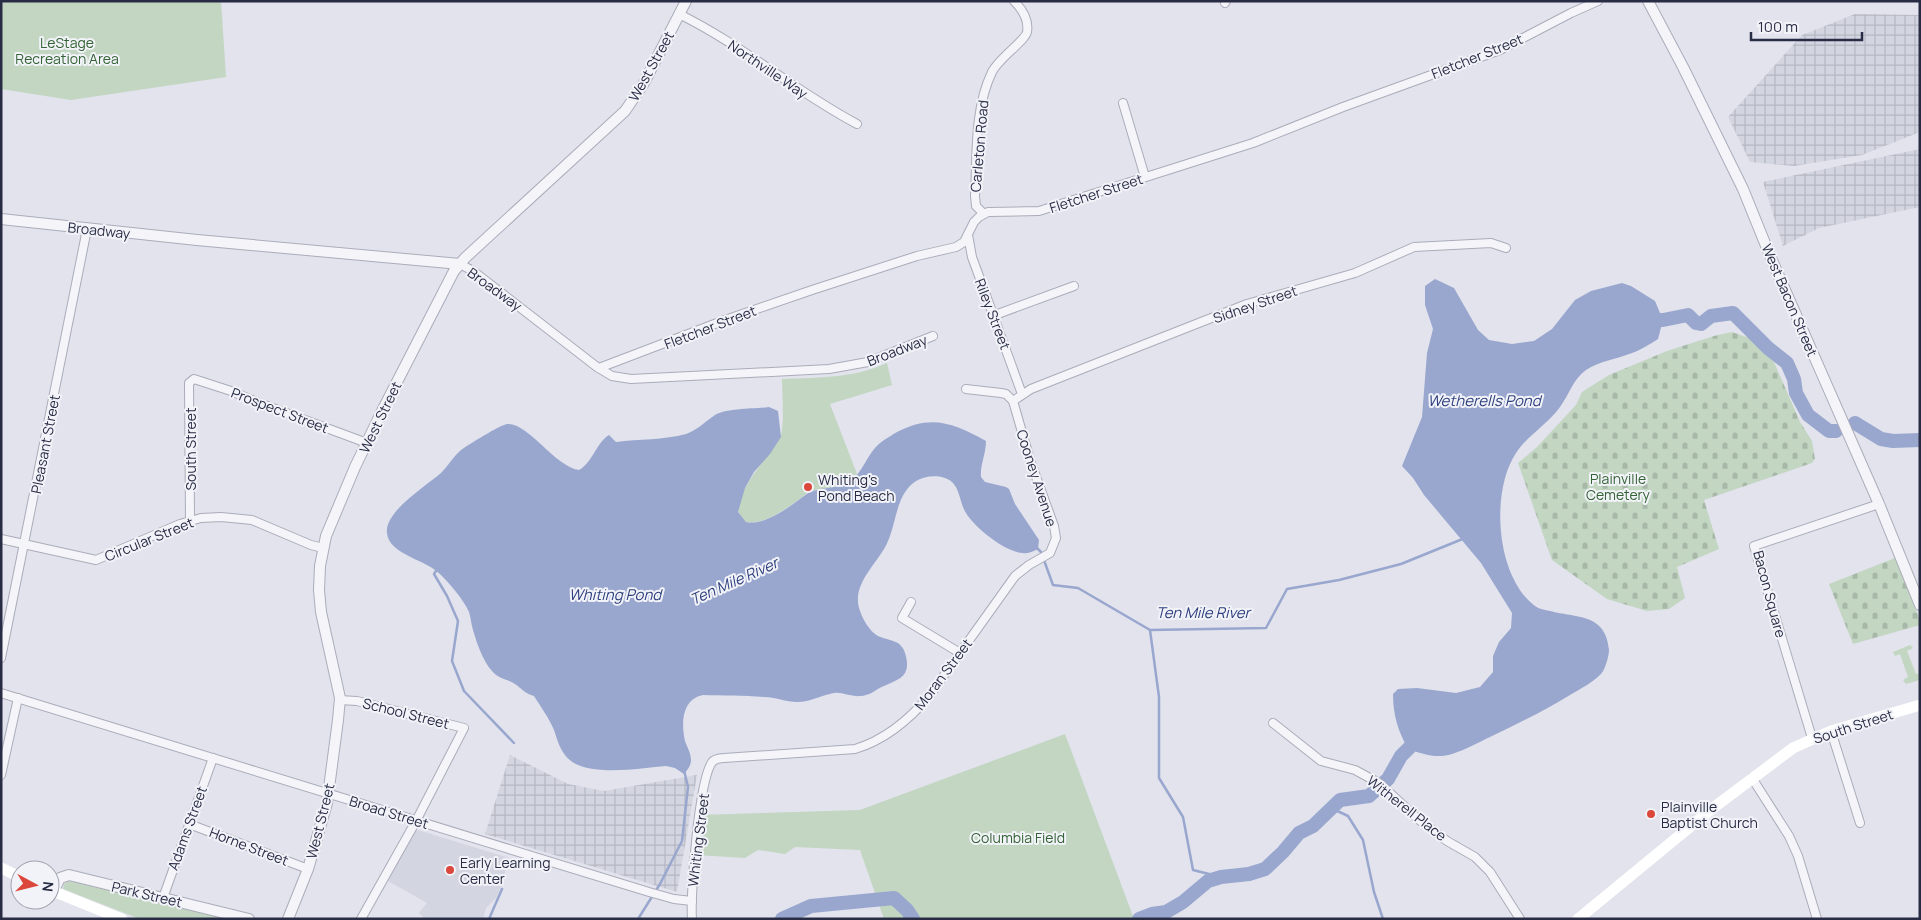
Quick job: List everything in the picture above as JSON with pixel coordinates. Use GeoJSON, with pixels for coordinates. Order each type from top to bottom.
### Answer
{"type":"FeatureCollection","features":[{"type":"Feature","properties":{"kind":"main road","name":"South Street"},"geometry":{"type":"LineString","coordinates":[[1578,919],[1752,778],[1793,748],[1831,731],[1920,705]]}},
{"type":"Feature","properties":{"kind":"main road"},"geometry":{"type":"LineString","coordinates":[[60,894],[115,918]]}},
{"type":"Feature","properties":{"kind":"street","name":"West Street"},"geometry":{"type":"LineString","coordinates":[[288,919],[308,869],[329,793],[340,700],[321,612],[319,590],[323,548],[331,523],[367,443],[438,300],[460,264],[625,111],[644,82],[686,1]]}},
{"type":"Feature","properties":{"kind":"street","name":"Carleton Road"},"geometry":{"type":"LineString","coordinates":[[983,213],[976,206],[974,196],[979,122],[985,90],[993,70],[1000,60],[1025,38],[1027,31],[1026,18],[1014,1]]}},
{"type":"Feature","properties":{"kind":"street","name":"Fletcher Street"},"geometry":{"type":"LineString","coordinates":[[599,368],[725,320],[812,290],[917,256],[956,247],[964,242],[974,222],[983,213],[995,211],[1039,211],[1253,143],[1343,107],[1500,50],[1570,13],[1598,1]]}},
{"type":"Feature","properties":{"kind":"street","name":"West Bacon Street"},"geometry":{"type":"LineString","coordinates":[[1648,1],[1743,189],[1771,258],[1879,504],[1920,605]]}},
{"type":"Feature","properties":{"kind":"street","name":"Northville Way"},"geometry":{"type":"LineString","coordinates":[[679,14],[725,39],[814,100],[856,124]]}},
{"type":"Feature","properties":{"kind":"street"},"geometry":{"type":"LineString","coordinates":[[1123,103],[1145,177]]}},
{"type":"Feature","properties":{"kind":"street","name":"Broadway"},"geometry":{"type":"LineString","coordinates":[[1,219],[87,229],[460,264],[473,271],[599,368],[612,376],[631,380],[829,369],[868,362],[933,336]]}},
{"type":"Feature","properties":{"kind":"street","name":"Pleasant Street"},"geometry":{"type":"LineString","coordinates":[[1,658],[87,229]]}},
{"type":"Feature","properties":{"kind":"street","name":"Riley Street"},"geometry":{"type":"LineString","coordinates":[[968,233],[972,257],[1022,394]]}},
{"type":"Feature","properties":{"kind":"street","name":"Sidney Street"},"geometry":{"type":"LineString","coordinates":[[1013,401],[1022,394],[1067,374],[1247,304],[1355,272],[1414,247],[1491,243],[1506,248]]}},
{"type":"Feature","properties":{"kind":"street"},"geometry":{"type":"LineString","coordinates":[[995,316],[1074,286]]}},
{"type":"Feature","properties":{"kind":"street","name":"Prospect Street"},"geometry":{"type":"LineString","coordinates":[[194,380],[231,391],[367,443]]}},
{"type":"Feature","properties":{"kind":"street","name":"South Street"},"geometry":{"type":"LineString","coordinates":[[190,521],[190,384],[194,380]]}},
{"type":"Feature","properties":{"kind":"street"},"geometry":{"type":"LineString","coordinates":[[966,388],[1006,394],[1013,401]]}},
{"type":"Feature","properties":{"kind":"street","name":"Cooney Avenue"},"geometry":{"type":"LineString","coordinates":[[1010,583],[1022,571],[1053,549],[1055,543],[1055,533],[1013,401]]}},
{"type":"Feature","properties":{"kind":"street","name":"Bacon Square"},"geometry":{"type":"LineString","coordinates":[[1812,738],[1754,546],[1879,504]]}},
{"type":"Feature","properties":{"kind":"street","name":"Circular Street"},"geometry":{"type":"LineString","coordinates":[[1,539],[96,560],[190,521],[211,517],[243,518],[323,548]]}},
{"type":"Feature","properties":{"kind":"street","name":"Moran Street"},"geometry":{"type":"LineString","coordinates":[[712,763],[719,758],[841,751],[869,745],[890,732],[916,710],[1010,583]]}},
{"type":"Feature","properties":{"kind":"street"},"geometry":{"type":"LineString","coordinates":[[911,602],[902,618],[960,653]]}},
{"type":"Feature","properties":{"kind":"street","name":"Broad Street"},"geometry":{"type":"LineString","coordinates":[[1,693],[649,892],[692,901]]}},
{"type":"Feature","properties":{"kind":"street"},"geometry":{"type":"LineString","coordinates":[[1,775],[18,698]]}},
{"type":"Feature","properties":{"kind":"street","name":"School Street"},"geometry":{"type":"LineString","coordinates":[[340,700],[357,701],[464,728],[416,821],[361,919]]}},
{"type":"Feature","properties":{"kind":"street","name":"Witherell Place"},"geometry":{"type":"LineString","coordinates":[[1273,723],[1321,761],[1355,770],[1381,785],[1418,819],[1448,841],[1475,857],[1490,872],[1520,919]]}},
{"type":"Feature","properties":{"kind":"street"},"geometry":{"type":"LineString","coordinates":[[1831,731],[1860,822]]}},
{"type":"Feature","properties":{"kind":"street","name":"Adams Street"},"geometry":{"type":"LineString","coordinates":[[163,898],[213,758]]}},
{"type":"Feature","properties":{"kind":"street","name":"Whiting Street"},"geometry":{"type":"LineString","coordinates":[[692,919],[698,827],[707,775],[712,763]]}},
{"type":"Feature","properties":{"kind":"street"},"geometry":{"type":"LineString","coordinates":[[1752,778],[1789,836],[1798,856],[1817,919]]}},
{"type":"Feature","properties":{"kind":"street","name":"Horne Street"},"geometry":{"type":"LineString","coordinates":[[190,824],[308,869]]}},
{"type":"Feature","properties":{"kind":"street","name":"Park Street"},"geometry":{"type":"LineString","coordinates":[[60,878],[70,875],[249,919]]}},
{"type":"Feature","properties":{"kind":"shaded area"},"geometry":{"type":"Polygon","coordinates":[[[1855,14],[1920,15],[1920,132],[1862,155],[1794,166],[1750,162],[1728,117],[1802,35],[1855,14]]]}},
{"type":"Feature","properties":{"kind":"shaded area"},"geometry":{"type":"Polygon","coordinates":[[[1920,149],[1920,207],[1819,228],[1783,246],[1763,182],[1920,149]]]}},
{"type":"Feature","properties":{"kind":"shaded area"},"geometry":{"type":"Polygon","coordinates":[[[510,755],[568,784],[604,791],[697,775],[677,892],[485,834],[510,755]]]}},
{"type":"Feature","properties":{"kind":"shaded area","name":"Early Learning Center"},"geometry":{"type":"Polygon","coordinates":[[[418,830],[509,858],[501,887],[496,898],[486,908],[483,919],[425,919],[419,913],[427,903],[388,881],[415,831],[418,830]]]}},
{"type":"Feature","properties":{"kind":"green space","name":"LeStage Recreation Area"},"geometry":{"type":"Polygon","coordinates":[[[1,1],[221,1],[226,77],[71,100],[1,89],[1,1]]]}},
{"type":"Feature","properties":{"kind":"green space","name":"Plainville Cemetery"},"geometry":{"type":"Polygon","coordinates":[[[1732,332],[1755,340],[1774,362],[1800,422],[1812,441],[1815,459],[1812,463],[1704,500],[1719,549],[1677,567],[1685,598],[1669,609],[1647,611],[1607,599],[1552,560],[1518,463],[1537,447],[1576,405],[1582,392],[1609,375],[1667,351],[1732,332]]]}},
{"type":"Feature","properties":{"kind":"green space"},"geometry":{"type":"Polygon","coordinates":[[[887,363],[892,385],[830,404],[857,474],[847,483],[809,492],[767,519],[746,522],[739,514],[738,506],[741,497],[746,486],[782,433],[782,379],[848,375],[887,363]]]}},
{"type":"Feature","properties":{"kind":"green space"},"geometry":{"type":"Polygon","coordinates":[[[1895,558],[1920,620],[1920,625],[1853,644],[1829,584],[1895,558]]]}},
{"type":"Feature","properties":{"kind":"green space"},"geometry":{"type":"Polygon","coordinates":[[[1910,645],[1913,648],[1907,651],[1916,674],[1920,673],[1920,680],[1906,684],[1903,680],[1908,677],[1900,654],[1895,656],[1893,652],[1910,645]]]}},
{"type":"Feature","properties":{"kind":"green space","name":"Columbia Field"},"geometry":{"type":"Polygon","coordinates":[[[1065,734],[1134,919],[884,919],[860,850],[795,847],[785,854],[758,850],[745,858],[696,855],[693,825],[697,815],[860,810],[1065,734]]]}},
{"type":"Feature","properties":{"kind":"green space"},"geometry":{"type":"Polygon","coordinates":[[[69,881],[229,919],[140,919],[63,889],[64,884],[69,881]]]}},
{"type":"Feature","properties":{"kind":"water","name":"Wetherells Pond"},"geometry":{"type":"Polygon","coordinates":[[[1435,279],[1454,288],[1478,330],[1489,340],[1512,344],[1534,341],[1552,329],[1575,300],[1591,291],[1622,283],[1631,286],[1655,301],[1663,320],[1658,339],[1639,350],[1597,364],[1586,370],[1574,382],[1555,413],[1516,453],[1508,470],[1503,489],[1500,511],[1505,555],[1512,575],[1522,593],[1537,607],[1544,610],[1588,619],[1596,623],[1607,638],[1609,650],[1604,669],[1590,683],[1540,712],[1466,748],[1441,756],[1424,754],[1408,749],[1397,723],[1393,694],[1398,689],[1417,688],[1456,693],[1480,687],[1493,672],[1493,656],[1499,642],[1511,628],[1512,613],[1481,563],[1402,466],[1422,417],[1427,353],[1433,329],[1425,305],[1425,286],[1435,279]]]}},
{"type":"Feature","properties":{"kind":"water","name":"Whiting Pond"},"geometry":{"type":"Polygon","coordinates":[[[769,407],[778,411],[781,437],[770,454],[754,472],[745,488],[738,512],[746,522],[761,521],[769,518],[815,490],[845,484],[858,474],[872,452],[885,439],[909,426],[932,422],[953,425],[986,441],[981,477],[985,482],[1009,489],[1015,504],[1039,540],[1038,549],[1029,553],[1023,553],[1016,552],[999,544],[970,519],[952,482],[939,477],[920,479],[909,486],[904,493],[888,541],[863,581],[858,599],[862,616],[872,631],[878,636],[894,641],[903,648],[907,667],[906,672],[900,679],[864,696],[834,693],[802,702],[748,696],[703,695],[696,697],[687,707],[683,720],[685,741],[691,760],[690,766],[684,774],[675,768],[666,766],[627,770],[598,770],[573,762],[563,752],[550,721],[534,696],[526,693],[512,682],[497,676],[489,667],[478,646],[469,612],[453,588],[441,575],[427,565],[394,547],[387,533],[392,517],[407,500],[441,473],[461,450],[503,425],[515,425],[524,430],[560,461],[579,470],[584,467],[609,435],[616,442],[678,436],[693,431],[720,413],[769,407]]]}},
{"type":"Feature","properties":{"kind":"waterway","name":"Ten Mile River"},"geometry":{"type":"LineString","coordinates":[[1646,320],[1663,320],[1688,315],[1696,323],[1701,324],[1711,316],[1733,313],[1768,348],[1787,363],[1794,379],[1796,393],[1808,415],[1829,431],[1836,431]]}},
{"type":"Feature","properties":{"kind":"waterway","name":"Ten Mile River"},"geometry":{"type":"LineString","coordinates":[[1855,423],[1881,439],[1893,441],[1920,440]]}},
{"type":"Feature","properties":{"kind":"waterway","name":"Ten Mile River"},"geometry":{"type":"LineString","coordinates":[[1036,547],[1041,552],[1053,585],[1078,588],[1150,630],[1266,628],[1287,589],[1339,580],[1401,564],[1465,538]]}},
{"type":"Feature","properties":{"kind":"waterway"},"geometry":{"type":"LineString","coordinates":[[438,568],[434,574],[447,596],[458,621],[452,661],[464,691],[514,743]]}},
{"type":"Feature","properties":{"kind":"waterway"},"geometry":{"type":"LineString","coordinates":[[1150,630],[1159,697],[1159,778],[1183,817],[1193,870],[1221,877]]}},
{"type":"Feature","properties":{"kind":"waterway","name":"Ten Mile River"},"geometry":{"type":"LineString","coordinates":[[1139,919],[1152,914],[1166,912],[1183,902],[1208,881],[1221,877],[1249,874],[1265,869],[1299,833],[1313,826],[1340,800],[1369,796],[1388,779],[1401,756],[1420,737]]}},
{"type":"Feature","properties":{"kind":"waterway","name":"Ten Mile River"},"geometry":{"type":"LineString","coordinates":[[638,919],[660,884],[682,841],[688,787],[684,770]]}},
{"type":"Feature","properties":{"kind":"waterway"},"geometry":{"type":"LineString","coordinates":[[1331,808],[1348,816],[1363,840],[1374,892],[1383,919]]}},
{"type":"Feature","properties":{"kind":"waterway"},"geometry":{"type":"LineString","coordinates":[[489,919],[502,889]]}},
{"type":"Feature","properties":{"kind":"waterway","name":"Ten Mile River"},"geometry":{"type":"LineString","coordinates":[[782,919],[811,906],[894,898],[907,910],[913,919]]}},
{"type":"Feature","properties":{"kind":"place","name":"Whiting's Pond Beach"},"geometry":{"type":"Point","coordinates":[808,487]}},
{"type":"Feature","properties":{"kind":"place","name":"Plainville Baptist Church"},"geometry":{"type":"Point","coordinates":[1651,814]}},
{"type":"Feature","properties":{"kind":"place","name":"Early Learning Center"},"geometry":{"type":"Point","coordinates":[450,870]}}]}
